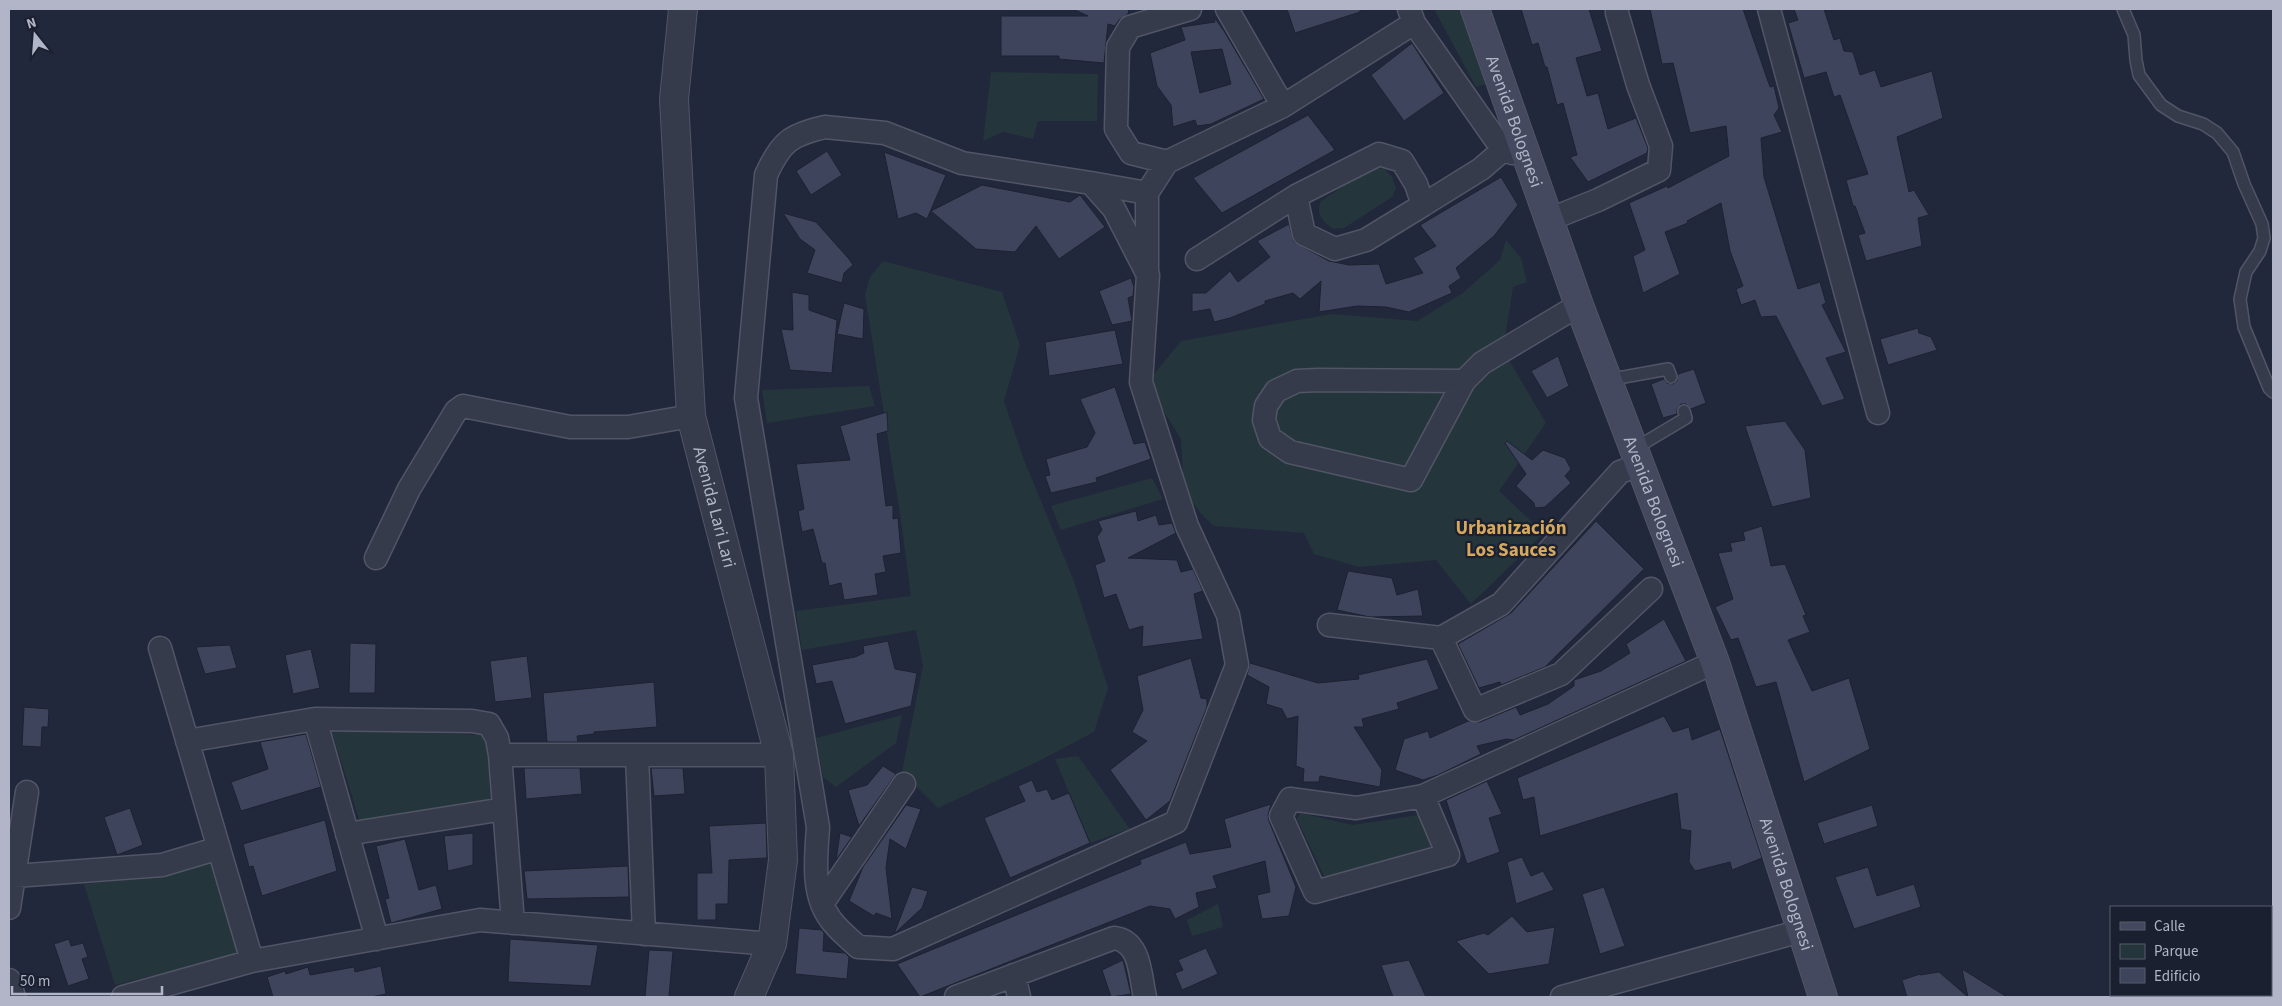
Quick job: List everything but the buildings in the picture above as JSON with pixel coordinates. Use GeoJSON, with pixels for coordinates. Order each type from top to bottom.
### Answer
{"type":"FeatureCollection","features":[{"type":"Feature","properties":{"kind":"main road","name":"Avenida Bolognesi"},"geometry":{"type":"LineString","coordinates":[[1475,9],[1513,150],[1548,220],[1578,305],[1715,662],[1822,997]]}},
{"type":"Feature","properties":{"kind":"street","name":"Avenida Lari Lari"},"geometry":{"type":"LineString","coordinates":[[682,9],[674,99],[691,416],[779,755],[783,860],[772,944],[749,997]]}},
{"type":"Feature","properties":{"kind":"street"},"geometry":{"type":"LineString","coordinates":[[1167,162],[1132,153],[1116,129],[1118,46],[1130,27],[1190,9]]}},
{"type":"Feature","properties":{"kind":"street"},"geometry":{"type":"LineString","coordinates":[[1227,9],[1283,106]]}},
{"type":"Feature","properties":{"kind":"street"},"geometry":{"type":"LineString","coordinates":[[1769,9],[1878,413]]}},
{"type":"Feature","properties":{"kind":"street"},"geometry":{"type":"LineString","coordinates":[[1548,220],[1598,200],[1659,170],[1661,146],[1638,85],[1615,10]]}},
{"type":"Feature","properties":{"kind":"street"},"geometry":{"type":"LineString","coordinates":[[1147,194],[1091,183],[962,163],[885,133],[825,127],[800,132],[777,151],[766,175],[746,398],[818,827],[816,865],[818,896],[830,920],[858,947],[893,949],[1176,822],[1237,665],[1228,615],[1187,526],[1141,382],[1148,275],[1147,194],[1167,162],[1283,106],[1411,16],[1513,150],[1366,240],[1335,249],[1304,234],[1296,196]]}},
{"type":"Feature","properties":{"kind":"street"},"geometry":{"type":"LineString","coordinates":[[1197,259],[1296,196],[1379,154],[1402,161],[1416,184],[1422,205]]}},
{"type":"Feature","properties":{"kind":"street"},"geometry":{"type":"LineString","coordinates":[[1091,183],[1114,209],[1148,275]]}},
{"type":"Feature","properties":{"kind":"street"},"geometry":{"type":"LineString","coordinates":[[1464,381],[1318,380],[1297,382],[1276,391],[1266,406],[1264,420],[1270,438],[1290,452],[1411,480],[1464,381],[1482,363],[1578,305]]}},
{"type":"Feature","properties":{"kind":"street"},"geometry":{"type":"LineString","coordinates":[[376,558],[409,489],[456,411],[463,406],[570,427],[628,427],[691,416]]}},
{"type":"Feature","properties":{"kind":"street"},"geometry":{"type":"LineString","coordinates":[[1329,625],[1441,638],[1502,604],[1620,472],[1636,458]]}},
{"type":"Feature","properties":{"kind":"street"},"geometry":{"type":"LineString","coordinates":[[1441,638],[1475,710],[1560,674],[1651,589]]}},
{"type":"Feature","properties":{"kind":"street"},"geometry":{"type":"LineString","coordinates":[[160,648],[252,961]]}},
{"type":"Feature","properties":{"kind":"street"},"geometry":{"type":"LineString","coordinates":[[1423,796],[1448,855],[1315,892],[1281,816],[1290,799],[1356,808],[1423,796],[1715,662]]}},
{"type":"Feature","properties":{"kind":"street"},"geometry":{"type":"LineString","coordinates":[[187,741],[315,720],[482,722],[489,724],[497,738],[500,755],[513,923]]}},
{"type":"Feature","properties":{"kind":"street"},"geometry":{"type":"LineString","coordinates":[[315,720],[377,939]]}},
{"type":"Feature","properties":{"kind":"street"},"geometry":{"type":"LineString","coordinates":[[500,755],[779,755]]}},
{"type":"Feature","properties":{"kind":"street"},"geometry":{"type":"LineString","coordinates":[[637,755],[644,934]]}},
{"type":"Feature","properties":{"kind":"street"},"geometry":{"type":"LineString","coordinates":[[822,904],[904,784]]}},
{"type":"Feature","properties":{"kind":"street"},"geometry":{"type":"LineString","coordinates":[[9,908],[27,792]]}},
{"type":"Feature","properties":{"kind":"street"},"geometry":{"type":"LineString","coordinates":[[347,834],[504,809]]}},
{"type":"Feature","properties":{"kind":"street"},"geometry":{"type":"LineString","coordinates":[[15,876],[162,865],[219,848]]}},
{"type":"Feature","properties":{"kind":"street"},"geometry":{"type":"LineString","coordinates":[[783,860],[798,865],[816,865]]}},
{"type":"Feature","properties":{"kind":"street"},"geometry":{"type":"LineString","coordinates":[[123,997],[252,961],[480,920],[772,944]]}},
{"type":"Feature","properties":{"kind":"street"},"geometry":{"type":"LineString","coordinates":[[1562,997],[1801,931]]}},
{"type":"Feature","properties":{"kind":"street"},"geometry":{"type":"LineString","coordinates":[[956,997],[1114,938],[1123,939],[1135,952],[1145,997]]}},
{"type":"Feature","properties":{"kind":"street"},"geometry":{"type":"LineString","coordinates":[[1014,975],[1019,997]]}},
{"type":"Feature","properties":{"kind":"street"},"geometry":{"type":"LineString","coordinates":[[9,980],[14,997]]}},
{"type":"Feature","properties":{"kind":"lane"},"geometry":{"type":"LineString","coordinates":[[2123,9],[2134,35],[2139,76],[2161,105],[2178,116],[2203,124],[2217,133],[2233,152],[2244,184],[2262,224],[2264,238],[2260,251],[2246,272],[2240,299],[2244,327],[2269,388],[2273,392]]}},
{"type":"Feature","properties":{"kind":"lane"},"geometry":{"type":"LineString","coordinates":[[1607,380],[1668,369],[1671,377]]}},
{"type":"Feature","properties":{"kind":"lane"},"geometry":{"type":"LineString","coordinates":[[1636,458],[1686,418],[1684,411]]}},
{"type":"Feature","properties":{"kind":"green space"},"geometry":{"type":"Polygon","coordinates":[[[1434,9],[1464,9],[1490,83],[1476,87],[1434,9]]]}},
{"type":"Feature","properties":{"kind":"green space"},"geometry":{"type":"Polygon","coordinates":[[[991,72],[1098,74],[1097,121],[1038,121],[1033,139],[1003,132],[983,141],[991,72]]]}},
{"type":"Feature","properties":{"kind":"green space"},"geometry":{"type":"Polygon","coordinates":[[[1372,167],[1385,169],[1392,177],[1396,188],[1392,197],[1344,228],[1333,229],[1321,217],[1319,205],[1321,201],[1372,167]]]}},
{"type":"Feature","properties":{"kind":"green space"},"geometry":{"type":"Polygon","coordinates":[[[1506,240],[1521,258],[1527,282],[1513,287],[1503,350],[1546,423],[1499,491],[1544,533],[1471,604],[1436,560],[1359,567],[1314,554],[1304,533],[1214,526],[1204,517],[1184,492],[1181,439],[1161,407],[1150,379],[1181,341],[1332,314],[1417,321],[1463,293],[1500,260],[1506,240]]]}},
{"type":"Feature","properties":{"kind":"green space"},"geometry":{"type":"Polygon","coordinates":[[[883,261],[1002,292],[1020,345],[1004,401],[1024,460],[1074,581],[1108,688],[1094,732],[1037,762],[938,808],[902,772],[923,666],[916,630],[802,650],[796,611],[911,596],[901,520],[865,295],[870,277],[883,261]]]}},
{"type":"Feature","properties":{"kind":"green space"},"geometry":{"type":"Polygon","coordinates":[[[869,386],[875,406],[767,423],[762,390],[869,386]]]}},
{"type":"Feature","properties":{"kind":"green space"},"geometry":{"type":"Polygon","coordinates":[[[1152,478],[1163,499],[1061,530],[1051,506],[1152,478]]]}},
{"type":"Feature","properties":{"kind":"green space"},"geometry":{"type":"Polygon","coordinates":[[[902,715],[896,743],[836,787],[823,777],[816,738],[902,715]]]}},
{"type":"Feature","properties":{"kind":"green space"},"geometry":{"type":"Polygon","coordinates":[[[331,729],[481,735],[487,744],[491,801],[360,822],[331,729]]]}},
{"type":"Feature","properties":{"kind":"green space"},"geometry":{"type":"Polygon","coordinates":[[[1078,756],[1130,829],[1090,843],[1055,759],[1078,756]]]}},
{"type":"Feature","properties":{"kind":"green space"},"geometry":{"type":"Polygon","coordinates":[[[1300,813],[1353,825],[1418,815],[1433,846],[1325,878],[1297,819],[1300,813]]]}},
{"type":"Feature","properties":{"kind":"green space"},"geometry":{"type":"Polygon","coordinates":[[[211,860],[239,954],[115,985],[84,884],[157,876],[211,860]]]}},
{"type":"Feature","properties":{"kind":"green space"},"geometry":{"type":"Polygon","coordinates":[[[1218,904],[1223,927],[1192,936],[1187,920],[1218,904]]]}},
{"type":"Feature","properties":{"kind":"district","name":"Urbanización Los Sauces"},"geometry":{"type":"Point","coordinates":[1511,538]}}]}
